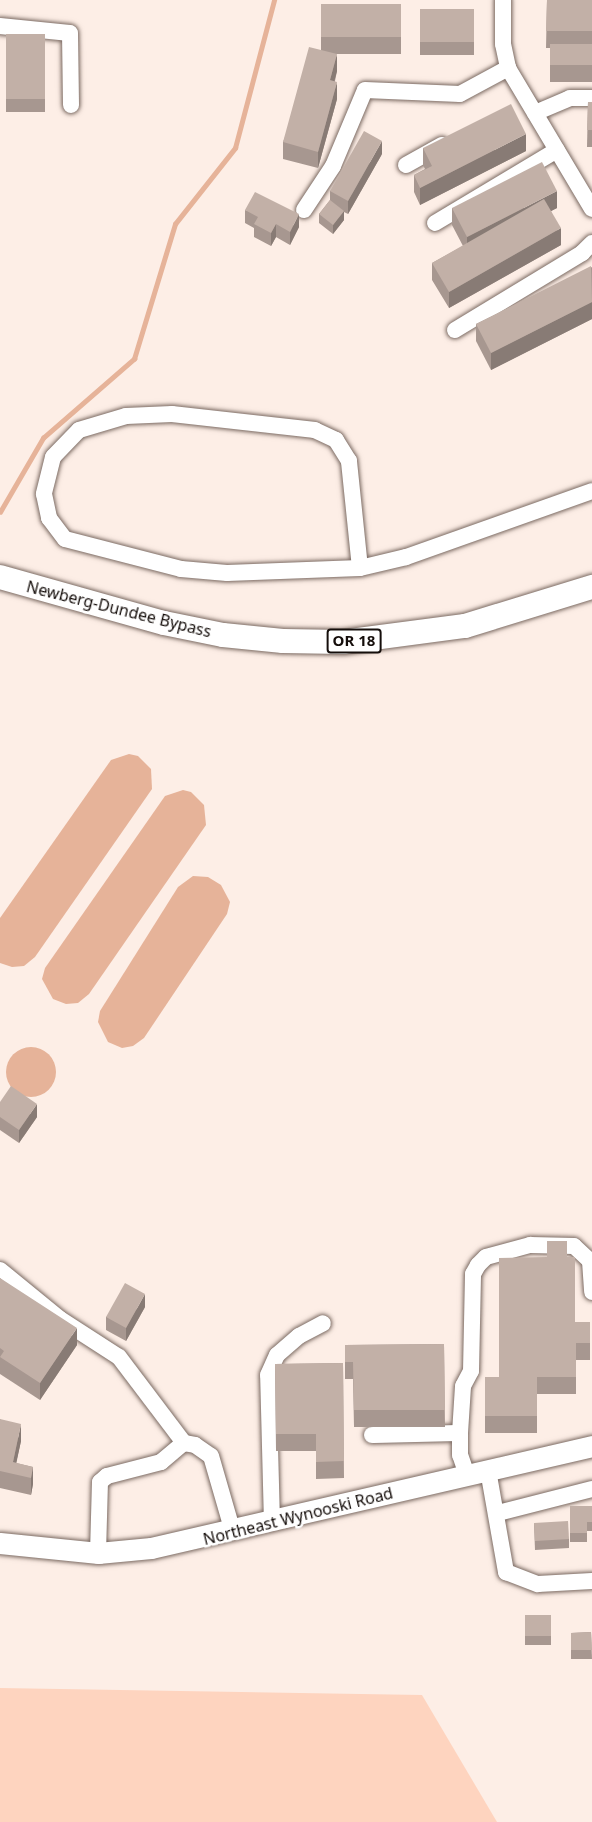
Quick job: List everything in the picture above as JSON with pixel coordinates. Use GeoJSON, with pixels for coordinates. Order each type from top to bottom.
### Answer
{"type":"FeatureCollection","features":[{"type":"Feature","properties":{"kind":"highway","name":"Newberg-Dundee Bypass"},"geometry":{"type":"LineString","coordinates":[[0,577],[164,623],[283,641],[343,642],[465,626],[592,587]]}},
{"type":"Feature","properties":{"kind":"main road","name":"Northeast Wynooski Road"},"geometry":{"type":"LineString","coordinates":[[0,1543],[98,1553],[151,1548],[234,1532],[592,1446]]}},
{"type":"Feature","properties":{"kind":"street"},"geometry":{"type":"LineString","coordinates":[[503,0],[503,44],[508,68],[592,209]]}},
{"type":"Feature","properties":{"kind":"street"},"geometry":{"type":"LineString","coordinates":[[0,26],[70,33],[71,105]]}},
{"type":"Feature","properties":{"kind":"street"},"geometry":{"type":"LineString","coordinates":[[304,210],[333,166],[364,90],[460,94],[508,68]]}},
{"type":"Feature","properties":{"kind":"street"},"geometry":{"type":"LineString","coordinates":[[506,109],[526,97]]}},
{"type":"Feature","properties":{"kind":"street"},"geometry":{"type":"LineString","coordinates":[[535,113],[570,98],[592,98]]}},
{"type":"Feature","properties":{"kind":"street"},"geometry":{"type":"LineString","coordinates":[[406,165],[456,137]]}},
{"type":"Feature","properties":{"kind":"street"},"geometry":{"type":"LineString","coordinates":[[435,223],[557,150]]}},
{"type":"Feature","properties":{"kind":"street"},"geometry":{"type":"LineString","coordinates":[[454,330],[582,253],[592,243]]}},
{"type":"Feature","properties":{"kind":"street"},"geometry":{"type":"LineString","coordinates":[[360,568],[350,461],[336,440],[315,430],[172,414],[126,416],[79,430],[53,457],[44,494],[49,518],[65,539],[181,568],[227,573],[360,568],[406,557],[592,491]]}},
{"type":"Feature","properties":{"kind":"street"},"geometry":{"type":"LineString","coordinates":[[467,1475],[460,1455],[460,1433],[463,1386],[471,1371],[473,1274],[477,1265],[486,1257],[530,1245],[558,1243],[574,1246],[590,1261],[592,1292]]}},
{"type":"Feature","properties":{"kind":"street"},"geometry":{"type":"LineString","coordinates":[[0,1270],[60,1319],[119,1357],[184,1443],[195,1445],[212,1456],[234,1532]]}},
{"type":"Feature","properties":{"kind":"street"},"geometry":{"type":"LineString","coordinates":[[272,1523],[268,1375],[276,1355],[299,1336],[323,1323]]}},
{"type":"Feature","properties":{"kind":"street"},"geometry":{"type":"LineString","coordinates":[[372,1435],[460,1433]]}},
{"type":"Feature","properties":{"kind":"street"},"geometry":{"type":"LineString","coordinates":[[98,1553],[100,1482],[107,1476],[161,1462],[184,1443]]}},
{"type":"Feature","properties":{"kind":"street"},"geometry":{"type":"LineString","coordinates":[[488,1470],[498,1513],[506,1572],[538,1584],[592,1581]]}},
{"type":"Feature","properties":{"kind":"street"},"geometry":{"type":"LineString","coordinates":[[498,1513],[592,1489]]}},
{"type":"Feature","properties":{"kind":"shaded area"},"geometry":{"type":"Polygon","coordinates":[[[129,754],[138,756],[151,769],[152,789],[35,957],[24,966],[12,967],[0,963],[0,918],[111,760],[129,754]]]}},
{"type":"Feature","properties":{"kind":"shaded area"},"geometry":{"type":"Polygon","coordinates":[[[183,790],[191,792],[204,805],[206,825],[89,994],[78,1003],[66,1004],[53,999],[42,979],[45,968],[165,796],[183,790]]]}},
{"type":"Feature","properties":{"kind":"shaded area"},"geometry":{"type":"Polygon","coordinates":[[[193,876],[208,877],[221,885],[230,902],[227,914],[144,1038],[133,1046],[122,1048],[108,1042],[98,1022],[100,1011],[178,887],[193,876]]]}},
{"type":"Feature","properties":{"kind":"shaded area"},"geometry":{"type":"Polygon","coordinates":[[[36,1047],[49,1054],[55,1062],[55,1082],[49,1090],[41,1096],[26,1097],[13,1090],[7,1082],[6,1067],[13,1054],[21,1048],[36,1047]]]}},
{"type":"Feature","properties":{"kind":"shaded area"},"geometry":{"type":"Polygon","coordinates":[[[0,1688],[422,1695],[497,1822],[0,1822],[0,1688]]]}},
{"type":"Feature","properties":{"kind":"building"},"geometry":{"type":"Polygon","coordinates":[[[547,0],[592,0],[592,31],[546,31],[547,0]]]}},
{"type":"Feature","properties":{"kind":"building"},"geometry":{"type":"Polygon","coordinates":[[[321,4],[401,4],[401,37],[321,37],[321,4]]]}},
{"type":"Feature","properties":{"kind":"building"},"geometry":{"type":"Polygon","coordinates":[[[420,9],[474,9],[474,42],[420,42],[420,9]]]}},
{"type":"Feature","properties":{"kind":"building"},"geometry":{"type":"Polygon","coordinates":[[[6,34],[45,34],[45,99],[6,99],[6,34]]]}},
{"type":"Feature","properties":{"kind":"building"},"geometry":{"type":"Polygon","coordinates":[[[550,44],[592,44],[592,65],[550,65],[550,44]]]}},
{"type":"Feature","properties":{"kind":"building"},"geometry":{"type":"Polygon","coordinates":[[[309,47],[337,54],[330,80],[337,82],[318,152],[283,142],[309,47]]]}},
{"type":"Feature","properties":{"kind":"building"},"geometry":{"type":"Polygon","coordinates":[[[588,102],[592,102],[592,130],[587,130],[588,102]]]}},
{"type":"Feature","properties":{"kind":"building"},"geometry":{"type":"Polygon","coordinates":[[[511,104],[526,134],[420,188],[414,175],[432,166],[423,148],[511,104]]]}},
{"type":"Feature","properties":{"kind":"building"},"geometry":{"type":"Polygon","coordinates":[[[364,131],[382,141],[348,201],[330,191],[364,131]]]}},
{"type":"Feature","properties":{"kind":"building"},"geometry":{"type":"Polygon","coordinates":[[[542,162],[557,191],[467,237],[452,208],[542,162]]]}},
{"type":"Feature","properties":{"kind":"building"},"geometry":{"type":"Polygon","coordinates":[[[255,192],[299,214],[290,232],[276,224],[271,233],[254,224],[258,217],[245,210],[255,192]]]}},
{"type":"Feature","properties":{"kind":"building"},"geometry":{"type":"Polygon","coordinates":[[[544,199],[561,228],[449,292],[432,263],[544,199]]]}},
{"type":"Feature","properties":{"kind":"building"},"geometry":{"type":"Polygon","coordinates":[[[330,200],[344,211],[333,225],[319,214],[330,200]]]}},
{"type":"Feature","properties":{"kind":"building"},"geometry":{"type":"Polygon","coordinates":[[[591,266],[592,302],[491,353],[476,324],[591,266]]]}},
{"type":"Feature","properties":{"kind":"building"},"geometry":{"type":"Polygon","coordinates":[[[11,1086],[37,1104],[19,1130],[0,1117],[0,1102],[11,1086]]]}},
{"type":"Feature","properties":{"kind":"building"},"geometry":{"type":"Polygon","coordinates":[[[547,1241],[567,1241],[567,1257],[575,1257],[575,1322],[590,1322],[590,1343],[576,1343],[576,1377],[537,1377],[537,1416],[485,1416],[485,1377],[499,1377],[499,1258],[547,1257],[547,1241]]]}},
{"type":"Feature","properties":{"kind":"building"},"geometry":{"type":"Polygon","coordinates":[[[0,1278],[77,1328],[40,1383],[0,1357],[4,1351],[0,1348],[0,1278]]]}},
{"type":"Feature","properties":{"kind":"building"},"geometry":{"type":"Polygon","coordinates":[[[125,1283],[145,1294],[126,1328],[106,1317],[125,1283]]]}},
{"type":"Feature","properties":{"kind":"building"},"geometry":{"type":"Polygon","coordinates":[[[444,1344],[445,1410],[354,1410],[353,1362],[345,1362],[345,1345],[444,1344]]]}},
{"type":"Feature","properties":{"kind":"building"},"geometry":{"type":"Polygon","coordinates":[[[343,1363],[344,1461],[316,1462],[316,1434],[276,1434],[275,1364],[343,1363]]]}},
{"type":"Feature","properties":{"kind":"building"},"geometry":{"type":"Polygon","coordinates":[[[0,1419],[21,1424],[13,1462],[33,1467],[31,1478],[0,1471],[0,1419]]]}},
{"type":"Feature","properties":{"kind":"building"},"geometry":{"type":"Polygon","coordinates":[[[570,1506],[592,1506],[592,1522],[587,1522],[587,1533],[570,1533],[570,1506]]]}},
{"type":"Feature","properties":{"kind":"building"},"geometry":{"type":"Polygon","coordinates":[[[568,1521],[569,1539],[535,1541],[534,1523],[568,1521]]]}},
{"type":"Feature","properties":{"kind":"building"},"geometry":{"type":"Polygon","coordinates":[[[525,1615],[551,1615],[551,1636],[525,1636],[525,1615]]]}},
{"type":"Feature","properties":{"kind":"building"},"geometry":{"type":"Polygon","coordinates":[[[591,1632],[592,1650],[571,1650],[571,1633],[591,1632]]]}},
{"type":"Feature","properties":{"kind":"waterway"},"geometry":{"type":"LineString","coordinates":[[0,512],[43,438],[134,359],[175,224],[235,148],[274,0]]}}]}
